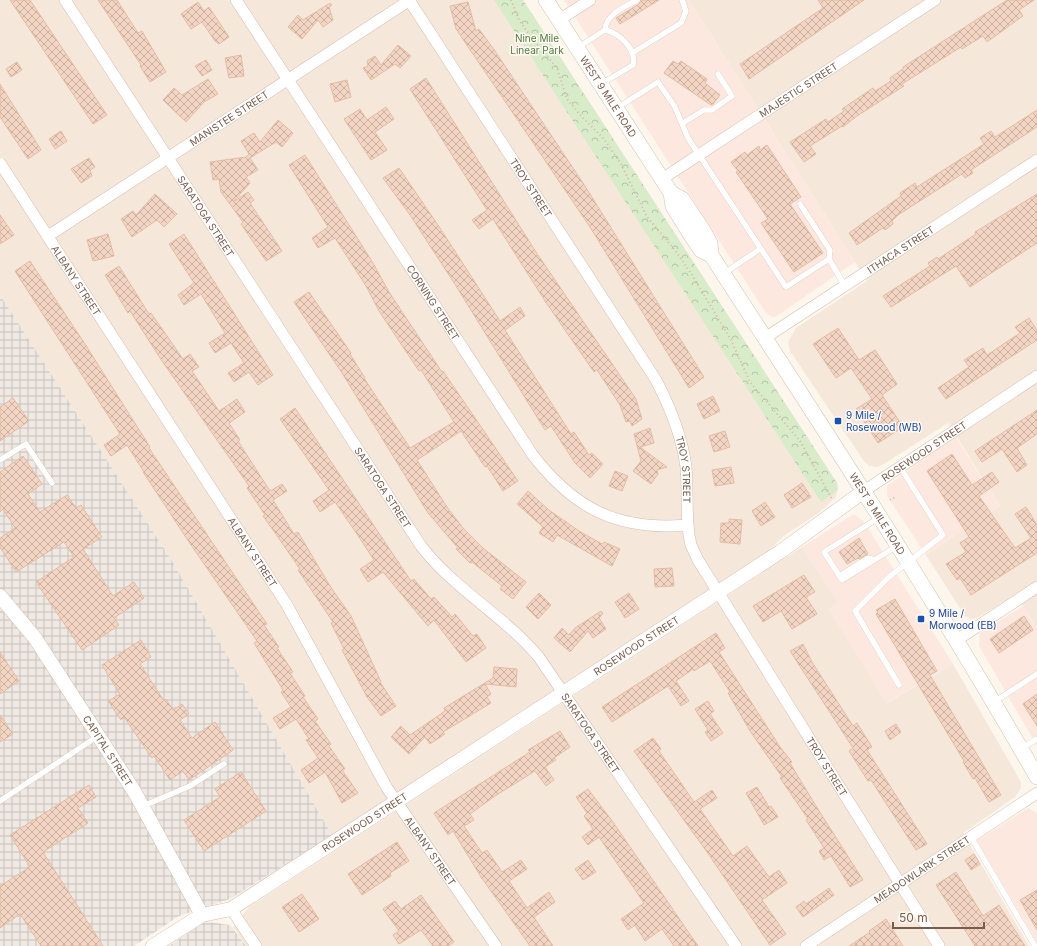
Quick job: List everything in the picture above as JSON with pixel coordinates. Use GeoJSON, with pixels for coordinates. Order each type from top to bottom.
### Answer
{"type":"FeatureCollection","features":[{"type":"Feature","properties":{"kind":"main road","name":"WEST 9 MILE ROAD"},"geometry":{"type":"LineString","coordinates":[[546,0],[671,193],[682,199],[704,232],[710,243],[711,255],[898,545],[957,640],[1037,777]]}},
{"type":"Feature","properties":{"kind":"street","name":"SARATOGA STREET"},"geometry":{"type":"LineString","coordinates":[[65,0],[421,546],[450,578],[528,644],[538,656],[736,946]]}},
{"type":"Feature","properties":{"kind":"street","name":"CORNING STREET"},"geometry":{"type":"LineString","coordinates":[[236,0],[532,454],[550,477],[561,488],[587,506],[615,518],[653,526],[687,525]]}},
{"type":"Feature","properties":{"kind":"street","name":"MANISTEE STREET"},"geometry":{"type":"LineString","coordinates":[[48,236],[409,0]]}},
{"type":"Feature","properties":{"kind":"street","name":"TROY STREET"},"geometry":{"type":"LineString","coordinates":[[409,0],[656,380],[672,414],[680,438],[686,467],[687,525],[691,545],[718,592],[939,946]]}},
{"type":"Feature","properties":{"kind":"street"},"geometry":{"type":"LineString","coordinates":[[559,20],[590,0]]}},
{"type":"Feature","properties":{"kind":"street","name":"MAJESTIC STREET"},"geometry":{"type":"LineString","coordinates":[[662,179],[935,0]]}},
{"type":"Feature","properties":{"kind":"street","name":"ITHACA STREET"},"geometry":{"type":"LineString","coordinates":[[765,338],[1037,160]]}},
{"type":"Feature","properties":{"kind":"street","name":"ALBANY STREET"},"geometry":{"type":"LineString","coordinates":[[0,163],[287,605],[396,802],[496,946]]}},
{"type":"Feature","properties":{"kind":"street","name":"ROSEWOOD STREET"},"geometry":{"type":"LineString","coordinates":[[231,909],[780,552],[900,466],[1037,376]]}},
{"type":"Feature","properties":{"kind":"street"},"geometry":{"type":"LineString","coordinates":[[957,640],[1037,587]]}},
{"type":"Feature","properties":{"kind":"street","name":"CAPITAL STREET"},"geometry":{"type":"LineString","coordinates":[[0,596],[35,638],[98,736],[142,806],[202,915]]}},
{"type":"Feature","properties":{"kind":"street","name":"MEADOWLARK STREET"},"geometry":{"type":"LineString","coordinates":[[806,946],[1037,793]]}},
{"type":"Feature","properties":{"kind":"street"},"geometry":{"type":"LineString","coordinates":[[153,946],[202,915],[231,909],[256,946]]}},
{"type":"Feature","properties":{"kind":"lane"},"geometry":{"type":"LineString","coordinates":[[577,48],[605,30],[606,25],[614,14],[637,0]]}},
{"type":"Feature","properties":{"kind":"lane"},"geometry":{"type":"LineString","coordinates":[[632,53],[681,23],[686,11],[682,0]]}},
{"type":"Feature","properties":{"kind":"lane"},"geometry":{"type":"LineString","coordinates":[[600,84],[633,65],[634,60],[632,53],[620,35],[605,30]]}},
{"type":"Feature","properties":{"kind":"lane"},"geometry":{"type":"LineString","coordinates":[[684,123],[704,110],[712,110],[732,96],[718,74]]}},
{"type":"Feature","properties":{"kind":"lane"},"geometry":{"type":"LineString","coordinates":[[616,108],[658,82],[684,123],[688,138],[786,287],[829,259]]}},
{"type":"Feature","properties":{"kind":"lane"},"geometry":{"type":"LineString","coordinates":[[800,204],[830,250],[829,259],[845,286]]}},
{"type":"Feature","properties":{"kind":"lane"},"geometry":{"type":"LineString","coordinates":[[723,274],[760,249]]}},
{"type":"Feature","properties":{"kind":"lane"},"geometry":{"type":"LineString","coordinates":[[0,460],[26,444],[52,483]]}},
{"type":"Feature","properties":{"kind":"lane"},"geometry":{"type":"LineString","coordinates":[[898,685],[855,611],[890,577],[943,535],[900,466]]}},
{"type":"Feature","properties":{"kind":"lane"},"geometry":{"type":"LineString","coordinates":[[880,517],[824,552],[839,576],[842,580],[898,545]]}},
{"type":"Feature","properties":{"kind":"lane"},"geometry":{"type":"LineString","coordinates":[[993,702],[1037,674]]}},
{"type":"Feature","properties":{"kind":"lane"},"geometry":{"type":"LineString","coordinates":[[0,801],[98,736]]}},
{"type":"Feature","properties":{"kind":"lane"},"geometry":{"type":"LineString","coordinates":[[1021,749],[1037,739]]}},
{"type":"Feature","properties":{"kind":"lane"},"geometry":{"type":"LineString","coordinates":[[142,806],[155,799],[190,786],[224,764]]}},
{"type":"Feature","properties":{"kind":"lane"},"geometry":{"type":"LineString","coordinates":[[970,837],[1035,946]]}},
{"type":"Feature","properties":{"kind":"path"},"geometry":{"type":"LineString","coordinates":[[511,0],[527,31],[557,68],[568,99],[582,117],[604,139],[621,164],[647,217],[675,250],[704,296],[731,340],[750,382],[800,441],[833,500]]}},
{"type":"Feature","properties":{"kind":"path"},"geometry":{"type":"LineString","coordinates":[[890,500],[897,496]]}},
{"type":"Feature","properties":{"kind":"shaded area"},"geometry":{"type":"Polygon","coordinates":[[[0,0],[523,0],[837,483],[838,489],[836,497],[820,512],[785,535],[764,555],[332,835],[172,561],[0,295],[0,0]]]}},
{"type":"Feature","properties":{"kind":"shaded area"},"geometry":{"type":"Polygon","coordinates":[[[564,0],[689,0],[855,262],[774,318],[766,313],[564,0]]]}},
{"type":"Feature","properties":{"kind":"shaded area"},"geometry":{"type":"Polygon","coordinates":[[[689,0],[1037,0],[1037,628],[1016,595],[977,618],[972,619],[965,616],[926,555],[1000,506],[948,423],[884,464],[877,467],[869,466],[863,460],[790,351],[788,342],[796,328],[867,281],[689,0]]]}},
{"type":"Feature","properties":{"kind":"shaded area"},"geometry":{"type":"Polygon","coordinates":[[[0,295],[172,561],[332,835],[230,899],[179,916],[134,946],[0,946],[0,295]]]}},
{"type":"Feature","properties":{"kind":"shaded area"},"geometry":{"type":"Polygon","coordinates":[[[955,436],[1000,506],[926,555],[887,496],[887,486],[955,436]]]}},
{"type":"Feature","properties":{"kind":"shaded area"},"geometry":{"type":"Polygon","coordinates":[[[854,514],[864,522],[953,664],[886,703],[829,609],[838,602],[802,547],[854,514]]]}},
{"type":"Feature","properties":{"kind":"shaded area"},"geometry":{"type":"Polygon","coordinates":[[[802,547],[839,603],[829,609],[887,703],[953,664],[1021,782],[1021,788],[1015,797],[963,833],[1029,946],[246,946],[233,927],[249,907],[802,547]]]}},
{"type":"Feature","properties":{"kind":"shaded area"},"geometry":{"type":"Polygon","coordinates":[[[1023,606],[1037,628],[1037,746],[979,646],[980,633],[1023,606]]]}},
{"type":"Feature","properties":{"kind":"shaded area"},"geometry":{"type":"Polygon","coordinates":[[[1028,808],[1037,813],[1037,942],[977,841],[1028,808]]]}},
{"type":"Feature","properties":{"kind":"shaded area"},"geometry":{"type":"Polygon","coordinates":[[[209,922],[230,925],[246,946],[169,946],[203,923],[209,922]]]}},
{"type":"Feature","properties":{"kind":"green space","name":"Nine Mile Linear Park"},"geometry":{"type":"Polygon","coordinates":[[[494,0],[523,0],[837,483],[838,489],[833,494],[821,502],[494,0]]]}},
{"type":"Feature","properties":{"kind":"building"},"geometry":{"type":"Polygon","coordinates":[[[10,0],[30,0],[107,115],[93,124],[10,0]]]}},
{"type":"Feature","properties":{"kind":"building"},"geometry":{"type":"Polygon","coordinates":[[[98,0],[117,0],[138,33],[142,31],[166,72],[150,82],[140,66],[141,65],[98,0]]]}},
{"type":"Feature","properties":{"kind":"building"},"geometry":{"type":"Polygon","coordinates":[[[641,0],[659,0],[620,24],[616,18],[639,4],[641,0]]]}},
{"type":"Feature","properties":{"kind":"building"},"geometry":{"type":"Polygon","coordinates":[[[818,0],[864,0],[749,79],[740,64],[823,8],[818,0]]]}},
{"type":"Feature","properties":{"kind":"building"},"geometry":{"type":"Polygon","coordinates":[[[1007,0],[1034,0],[1019,10],[1023,16],[987,42],[983,36],[962,49],[961,47],[902,84],[904,86],[857,116],[843,127],[842,126],[810,146],[816,154],[804,162],[790,142],[826,119],[828,122],[844,111],[842,109],[873,88],[875,91],[891,81],[890,78],[904,68],[903,67],[1007,0]]]}},
{"type":"Feature","properties":{"kind":"building"},"geometry":{"type":"Polygon","coordinates":[[[198,2],[204,11],[209,7],[229,37],[219,44],[215,41],[202,22],[191,29],[181,14],[198,2]]]}},
{"type":"Feature","properties":{"kind":"building"},"geometry":{"type":"Polygon","coordinates":[[[468,2],[476,31],[479,29],[495,51],[585,186],[704,377],[689,388],[590,227],[456,29],[450,6],[468,2]]]}},
{"type":"Feature","properties":{"kind":"building"},"geometry":{"type":"Polygon","coordinates":[[[330,3],[332,5],[329,7],[333,20],[323,27],[318,20],[302,39],[288,27],[298,15],[303,20],[330,3]]]}},
{"type":"Feature","properties":{"kind":"building"},"geometry":{"type":"Polygon","coordinates":[[[398,45],[411,56],[400,68],[395,64],[371,80],[363,68],[368,66],[367,61],[375,56],[381,65],[398,45]]]}},
{"type":"Feature","properties":{"kind":"building"},"geometry":{"type":"Polygon","coordinates":[[[241,55],[244,76],[229,78],[225,58],[241,55]]]}},
{"type":"Feature","properties":{"kind":"building"},"geometry":{"type":"Polygon","coordinates":[[[206,60],[212,70],[202,76],[195,66],[206,60]]]}},
{"type":"Feature","properties":{"kind":"building"},"geometry":{"type":"Polygon","coordinates":[[[673,61],[678,64],[681,61],[707,79],[705,83],[720,95],[713,104],[711,105],[664,73],[673,61]]]}},
{"type":"Feature","properties":{"kind":"building"},"geometry":{"type":"Polygon","coordinates":[[[17,62],[22,70],[11,77],[6,69],[17,62]]]}},
{"type":"Feature","properties":{"kind":"building"},"geometry":{"type":"Polygon","coordinates":[[[426,78],[536,252],[636,399],[642,419],[632,426],[630,421],[626,422],[620,405],[597,370],[594,372],[547,304],[493,219],[479,229],[472,220],[487,210],[410,89],[426,78]]]}},
{"type":"Feature","properties":{"kind":"building"},"geometry":{"type":"Polygon","coordinates":[[[208,79],[218,94],[204,102],[186,122],[163,100],[174,88],[182,95],[208,79]]]}},
{"type":"Feature","properties":{"kind":"building"},"geometry":{"type":"Polygon","coordinates":[[[347,80],[351,97],[335,102],[330,84],[347,80]]]}},
{"type":"Feature","properties":{"kind":"building"},"geometry":{"type":"Polygon","coordinates":[[[0,84],[41,150],[28,159],[0,117],[0,84]]]}},
{"type":"Feature","properties":{"kind":"building"},"geometry":{"type":"Polygon","coordinates":[[[386,107],[394,119],[375,132],[387,150],[371,160],[344,119],[360,109],[367,120],[386,107]]]}},
{"type":"Feature","properties":{"kind":"building"},"geometry":{"type":"Polygon","coordinates":[[[1037,110],[1037,127],[971,170],[973,173],[965,178],[962,174],[898,215],[892,221],[893,224],[885,230],[883,228],[857,245],[849,233],[901,196],[900,193],[915,183],[917,187],[984,144],[980,138],[991,131],[995,137],[1037,110]]]}},
{"type":"Feature","properties":{"kind":"building"},"geometry":{"type":"Polygon","coordinates":[[[278,120],[293,133],[282,147],[276,142],[250,158],[258,170],[246,177],[250,183],[233,202],[248,192],[254,200],[250,203],[282,251],[266,261],[241,224],[243,222],[221,192],[219,179],[213,180],[210,162],[246,157],[249,154],[241,141],[254,133],[260,142],[278,120]]]}},
{"type":"Feature","properties":{"kind":"building"},"geometry":{"type":"Polygon","coordinates":[[[61,131],[67,141],[55,149],[49,139],[61,131]]]}},
{"type":"Feature","properties":{"kind":"building"},"geometry":{"type":"Polygon","coordinates":[[[767,145],[801,197],[790,204],[823,253],[794,272],[761,223],[768,219],[736,172],[738,171],[731,162],[745,152],[747,155],[759,146],[760,150],[767,145]]]}},
{"type":"Feature","properties":{"kind":"building"},"geometry":{"type":"Polygon","coordinates":[[[305,155],[373,263],[389,292],[442,372],[443,371],[518,481],[503,491],[487,466],[485,467],[461,431],[417,460],[447,507],[463,528],[483,548],[526,582],[513,599],[500,589],[502,586],[472,562],[470,563],[456,549],[458,548],[428,513],[342,373],[294,302],[309,292],[351,353],[350,354],[364,378],[410,448],[454,422],[421,370],[419,371],[379,311],[366,286],[335,238],[318,248],[312,238],[328,227],[289,165],[305,155]]]}},
{"type":"Feature","properties":{"kind":"building"},"geometry":{"type":"Polygon","coordinates":[[[89,158],[95,167],[90,170],[92,176],[81,183],[71,169],[89,158]]]}},
{"type":"Feature","properties":{"kind":"building"},"geometry":{"type":"Polygon","coordinates":[[[399,168],[500,321],[520,307],[525,316],[505,330],[571,434],[574,432],[589,455],[592,453],[603,464],[590,478],[575,463],[551,426],[545,430],[456,286],[410,215],[383,178],[399,168]]]}},
{"type":"Feature","properties":{"kind":"building"},"geometry":{"type":"Polygon","coordinates":[[[155,194],[177,214],[164,227],[157,220],[132,237],[121,219],[133,211],[136,215],[155,194]]]}},
{"type":"Feature","properties":{"kind":"building"},"geometry":{"type":"Polygon","coordinates":[[[1037,194],[1037,243],[970,287],[956,266],[891,307],[883,296],[930,266],[928,263],[937,257],[938,259],[976,234],[975,232],[1037,194]]]}},
{"type":"Feature","properties":{"kind":"building"},"geometry":{"type":"Polygon","coordinates":[[[0,215],[14,235],[0,244],[0,215]]]}},
{"type":"Feature","properties":{"kind":"building"},"geometry":{"type":"Polygon","coordinates":[[[108,234],[114,256],[93,261],[87,240],[108,234]]]}},
{"type":"Feature","properties":{"kind":"building"},"geometry":{"type":"Polygon","coordinates":[[[184,234],[273,375],[258,385],[249,372],[234,382],[228,373],[244,363],[231,343],[215,353],[209,343],[225,333],[201,294],[184,305],[178,295],[194,283],[169,244],[184,234]]]}},
{"type":"Feature","properties":{"kind":"building"},"geometry":{"type":"Polygon","coordinates":[[[30,261],[85,344],[150,447],[149,448],[267,624],[264,625],[279,647],[277,648],[293,672],[290,673],[305,696],[303,697],[318,719],[315,721],[331,744],[329,746],[345,769],[342,770],[358,793],[342,803],[325,772],[309,783],[301,770],[318,758],[306,740],[309,739],[296,719],[280,729],[273,718],[291,707],[281,692],[283,690],[254,643],[257,641],[189,542],[127,445],[111,456],[104,445],[120,434],[15,271],[30,261]]]}},
{"type":"Feature","properties":{"kind":"building"},"geometry":{"type":"Polygon","coordinates":[[[119,266],[149,314],[151,313],[183,359],[190,354],[199,367],[192,371],[219,411],[237,399],[245,412],[229,423],[240,440],[238,441],[270,491],[282,484],[287,491],[273,500],[294,534],[298,532],[330,586],[351,616],[380,682],[396,706],[381,716],[367,697],[342,650],[344,649],[331,623],[333,622],[298,570],[300,569],[263,516],[265,515],[247,488],[249,486],[160,358],[130,311],[128,313],[105,275],[119,266]]]}},
{"type":"Feature","properties":{"kind":"building"},"geometry":{"type":"Polygon","coordinates":[[[1029,318],[1037,330],[1037,340],[946,399],[938,388],[969,367],[964,360],[983,348],[987,355],[1020,333],[1015,327],[1029,318]]]}},
{"type":"Feature","properties":{"kind":"building"},"geometry":{"type":"Polygon","coordinates":[[[838,328],[859,360],[875,350],[897,384],[882,395],[903,427],[878,443],[856,409],[872,399],[851,368],[836,378],[813,344],[838,328]]]}},
{"type":"Feature","properties":{"kind":"building"},"geometry":{"type":"Polygon","coordinates":[[[713,396],[720,411],[704,419],[697,404],[713,396]]]}},
{"type":"Feature","properties":{"kind":"building"},"geometry":{"type":"Polygon","coordinates":[[[13,398],[29,421],[0,441],[0,407],[13,398]]]}},
{"type":"Feature","properties":{"kind":"building"},"geometry":{"type":"Polygon","coordinates":[[[295,408],[411,581],[414,579],[431,599],[434,597],[452,617],[455,614],[473,636],[477,634],[486,648],[466,662],[434,620],[428,626],[383,572],[368,582],[360,569],[374,560],[357,534],[335,502],[320,512],[313,501],[329,490],[280,419],[295,408]]]}},
{"type":"Feature","properties":{"kind":"building"},"geometry":{"type":"Polygon","coordinates":[[[1037,410],[1037,434],[1017,448],[1027,465],[1017,472],[1002,449],[982,462],[975,451],[1037,410]]]}},
{"type":"Feature","properties":{"kind":"building"},"geometry":{"type":"Polygon","coordinates":[[[650,428],[654,443],[640,447],[667,467],[657,470],[658,474],[651,484],[633,471],[641,461],[634,434],[650,428]]]}},
{"type":"Feature","properties":{"kind":"building"},"geometry":{"type":"Polygon","coordinates":[[[725,431],[730,447],[714,452],[709,436],[725,431]]]}},
{"type":"Feature","properties":{"kind":"building"},"geometry":{"type":"Polygon","coordinates":[[[952,454],[972,485],[992,472],[999,482],[979,496],[1015,548],[1031,538],[1015,514],[1026,507],[1037,525],[1037,553],[971,595],[960,578],[957,580],[946,564],[966,552],[960,543],[969,537],[927,471],[952,454]]]}},
{"type":"Feature","properties":{"kind":"building"},"geometry":{"type":"Polygon","coordinates":[[[23,456],[42,484],[28,494],[40,512],[67,495],[76,508],[81,505],[102,537],[83,549],[113,596],[134,582],[144,598],[114,618],[119,625],[82,650],[36,582],[74,557],[64,542],[16,572],[0,547],[0,538],[15,528],[3,509],[0,512],[0,472],[23,456]]]}},
{"type":"Feature","properties":{"kind":"building"},"geometry":{"type":"Polygon","coordinates":[[[731,467],[734,483],[715,486],[712,470],[731,467]]]}},
{"type":"Feature","properties":{"kind":"building"},"geometry":{"type":"Polygon","coordinates":[[[615,471],[628,476],[622,491],[609,486],[615,471]]]}},
{"type":"Feature","properties":{"kind":"building"},"geometry":{"type":"Polygon","coordinates":[[[802,483],[811,497],[792,508],[784,495],[802,483]]]}},
{"type":"Feature","properties":{"kind":"building"},"geometry":{"type":"Polygon","coordinates":[[[528,491],[549,510],[579,531],[602,544],[604,542],[620,549],[612,566],[557,535],[553,542],[539,533],[543,527],[517,504],[528,491]]]}},
{"type":"Feature","properties":{"kind":"building"},"geometry":{"type":"Polygon","coordinates":[[[765,502],[775,517],[761,526],[752,511],[765,502]]]}},
{"type":"Feature","properties":{"kind":"building"},"geometry":{"type":"Polygon","coordinates":[[[729,519],[742,520],[740,544],[720,542],[721,523],[729,523],[729,519]]]}},
{"type":"Feature","properties":{"kind":"building"},"geometry":{"type":"Polygon","coordinates":[[[859,538],[868,554],[847,564],[839,552],[859,538]]]}},
{"type":"Feature","properties":{"kind":"building"},"geometry":{"type":"Polygon","coordinates":[[[672,568],[674,586],[655,587],[654,569],[672,568]]]}},
{"type":"Feature","properties":{"kind":"building"},"geometry":{"type":"Polygon","coordinates":[[[804,575],[815,592],[806,597],[817,614],[792,629],[781,611],[763,622],[753,606],[804,575]]]}},
{"type":"Feature","properties":{"kind":"building"},"geometry":{"type":"Polygon","coordinates":[[[539,593],[551,605],[538,619],[526,607],[539,593]]]}},
{"type":"Feature","properties":{"kind":"building"},"geometry":{"type":"Polygon","coordinates":[[[629,593],[639,609],[625,618],[615,602],[629,593]]]}},
{"type":"Feature","properties":{"kind":"building"},"geometry":{"type":"Polygon","coordinates":[[[895,599],[937,671],[930,675],[1001,795],[989,802],[975,778],[973,779],[963,762],[964,761],[876,614],[878,612],[876,610],[895,599]]]}},
{"type":"Feature","properties":{"kind":"building"},"geometry":{"type":"Polygon","coordinates":[[[601,611],[603,613],[599,618],[606,629],[593,638],[588,631],[570,652],[554,638],[562,628],[569,635],[575,628],[601,611]]]}},
{"type":"Feature","properties":{"kind":"building"},"geometry":{"type":"Polygon","coordinates":[[[1024,616],[1033,630],[999,653],[990,639],[1024,616]]]}},
{"type":"Feature","properties":{"kind":"building"},"geometry":{"type":"Polygon","coordinates":[[[716,633],[725,648],[719,652],[780,747],[792,762],[790,763],[863,880],[850,887],[831,856],[824,860],[819,851],[824,848],[806,820],[808,819],[780,778],[782,777],[750,731],[728,693],[730,692],[710,661],[694,671],[693,669],[676,681],[689,701],[681,706],[668,686],[612,722],[602,707],[716,633]]]}},
{"type":"Feature","properties":{"kind":"building"},"geometry":{"type":"Polygon","coordinates":[[[141,640],[151,657],[140,664],[164,701],[166,699],[173,710],[182,704],[189,714],[180,720],[192,738],[215,722],[233,750],[189,780],[183,771],[170,780],[154,756],[152,758],[124,717],[121,720],[108,701],[120,694],[102,665],[141,640]]]}},
{"type":"Feature","properties":{"kind":"building"},"geometry":{"type":"Polygon","coordinates":[[[803,644],[812,662],[853,726],[857,723],[872,747],[867,750],[927,844],[916,850],[871,780],[868,781],[849,751],[853,748],[790,651],[803,644]]]}},
{"type":"Feature","properties":{"kind":"building"},"geometry":{"type":"Polygon","coordinates":[[[0,652],[19,681],[0,694],[0,652]]]}},
{"type":"Feature","properties":{"kind":"building"},"geometry":{"type":"Polygon","coordinates":[[[494,667],[517,669],[516,687],[485,684],[491,694],[487,697],[491,703],[443,732],[445,734],[430,744],[425,737],[409,754],[391,737],[401,726],[410,735],[445,711],[444,708],[493,678],[494,667]]]}},
{"type":"Feature","properties":{"kind":"building"},"geometry":{"type":"Polygon","coordinates":[[[1037,694],[1037,726],[1023,704],[1037,694]]]}},
{"type":"Feature","properties":{"kind":"building"},"geometry":{"type":"Polygon","coordinates":[[[708,701],[714,711],[710,714],[723,733],[711,741],[705,732],[708,730],[695,709],[708,701]]]}},
{"type":"Feature","properties":{"kind":"building"},"geometry":{"type":"Polygon","coordinates":[[[0,715],[13,734],[0,742],[0,715]]]}},
{"type":"Feature","properties":{"kind":"building"},"geometry":{"type":"Polygon","coordinates":[[[896,724],[901,732],[890,740],[885,731],[896,724]]]}},
{"type":"Feature","properties":{"kind":"building"},"geometry":{"type":"Polygon","coordinates":[[[560,731],[570,747],[554,758],[556,760],[545,767],[554,780],[546,786],[535,771],[495,796],[470,814],[474,820],[464,826],[482,853],[487,850],[502,872],[521,860],[527,869],[509,881],[527,908],[549,892],[555,902],[534,917],[553,946],[530,946],[481,877],[453,831],[448,835],[434,813],[530,752],[528,750],[560,731]]]}},
{"type":"Feature","properties":{"kind":"building"},"geometry":{"type":"Polygon","coordinates":[[[653,738],[661,749],[659,751],[694,802],[712,790],[717,798],[700,809],[733,856],[747,846],[769,877],[779,870],[787,883],[762,900],[786,934],[770,945],[707,852],[634,751],[653,738]]]}},
{"type":"Feature","properties":{"kind":"building"},"geometry":{"type":"Polygon","coordinates":[[[241,772],[266,811],[204,851],[184,820],[220,797],[215,789],[241,772]]]}},
{"type":"Feature","properties":{"kind":"building"},"geometry":{"type":"Polygon","coordinates":[[[89,785],[96,797],[78,808],[88,823],[43,852],[103,946],[41,946],[20,914],[0,928],[0,886],[30,867],[10,835],[89,785]]]}},
{"type":"Feature","properties":{"kind":"building"},"geometry":{"type":"Polygon","coordinates":[[[757,787],[769,807],[771,806],[778,817],[764,825],[746,793],[757,787]]]}},
{"type":"Feature","properties":{"kind":"building"},"geometry":{"type":"Polygon","coordinates":[[[588,789],[613,822],[698,946],[674,946],[662,929],[645,941],[635,925],[628,930],[621,919],[644,903],[599,837],[588,845],[582,837],[593,829],[584,816],[587,813],[576,797],[588,789]]]}},
{"type":"Feature","properties":{"kind":"building"},"geometry":{"type":"Polygon","coordinates":[[[397,842],[409,861],[390,873],[391,876],[362,895],[348,874],[397,842]]]}},
{"type":"Feature","properties":{"kind":"building"},"geometry":{"type":"Polygon","coordinates":[[[974,854],[980,864],[971,870],[965,860],[974,854]]]}},
{"type":"Feature","properties":{"kind":"building"},"geometry":{"type":"Polygon","coordinates":[[[588,860],[596,872],[583,880],[575,869],[588,860]]]}},
{"type":"Feature","properties":{"kind":"building"},"geometry":{"type":"Polygon","coordinates":[[[956,872],[983,916],[999,905],[1025,946],[975,946],[936,885],[956,872]]]}},
{"type":"Feature","properties":{"kind":"building"},"geometry":{"type":"Polygon","coordinates":[[[829,888],[834,895],[803,917],[796,907],[804,901],[806,904],[829,888]]]}},
{"type":"Feature","properties":{"kind":"building"},"geometry":{"type":"Polygon","coordinates":[[[1037,890],[1037,930],[1020,900],[1037,890]]]}},
{"type":"Feature","properties":{"kind":"building"},"geometry":{"type":"Polygon","coordinates":[[[302,894],[319,919],[299,932],[282,907],[302,894]]]}},
{"type":"Feature","properties":{"kind":"building"},"geometry":{"type":"Polygon","coordinates":[[[421,895],[454,942],[448,946],[433,946],[421,930],[399,944],[393,935],[399,931],[383,909],[395,901],[401,909],[421,895]]]}},
{"type":"Feature","properties":{"kind":"building"},"geometry":{"type":"Polygon","coordinates":[[[886,919],[903,946],[849,946],[870,932],[869,931],[886,919]]]}},
{"type":"Feature","properties":{"kind":"place","name":"9 Mile / Rosewood (WB)"},"geometry":{"type":"Point","coordinates":[838,421]}},
{"type":"Feature","properties":{"kind":"place","name":"9 Mile / Morwood (EB)"},"geometry":{"type":"Point","coordinates":[921,619]}}]}
